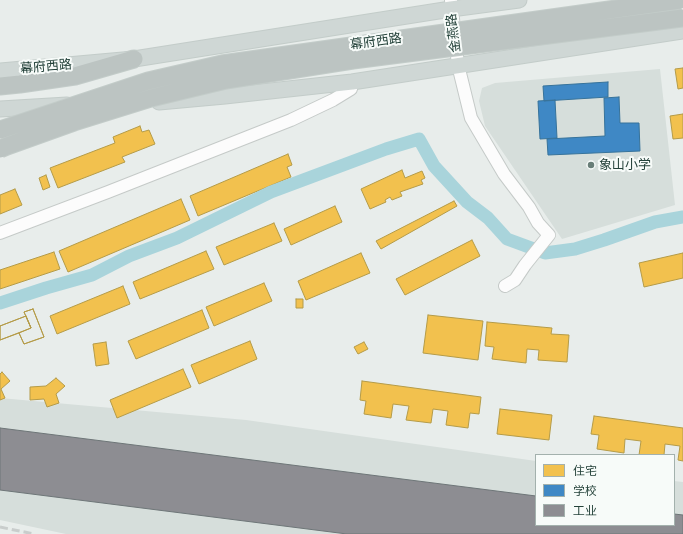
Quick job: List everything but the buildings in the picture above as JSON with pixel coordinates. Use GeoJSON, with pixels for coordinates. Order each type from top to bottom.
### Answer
{"type":"FeatureCollection","features":[{"type":"Feature","properties":{"kind":"highway","name":"幕府西路"},"geometry":{"type":"LineString","coordinates":[[0,130],[148,81],[222,64],[680,0]]}},
{"type":"Feature","properties":{"kind":"highway","name":"幕府西路"},"geometry":{"type":"LineString","coordinates":[[0,149],[74,122],[150,98],[226,80],[353,60],[683,18]]}},
{"type":"Feature","properties":{"kind":"highway"},"geometry":{"type":"LineString","coordinates":[[0,86],[75,76],[134,59]]}},
{"type":"Feature","properties":{"kind":"main road","name":"幕府西路"},"geometry":{"type":"LineString","coordinates":[[0,71],[134,59],[377,20],[451,4],[519,0]]}},
{"type":"Feature","properties":{"kind":"main road"},"geometry":{"type":"LineString","coordinates":[[527,0],[520,11],[517,20],[518,32],[526,44],[539,53]]}},
{"type":"Feature","properties":{"kind":"main road"},"geometry":{"type":"LineString","coordinates":[[377,20],[388,28],[390,40],[382,51]]}},
{"type":"Feature","properties":{"kind":"main road"},"geometry":{"type":"LineString","coordinates":[[0,109],[150,102],[284,90],[352,82],[683,31]]}},
{"type":"Feature","properties":{"kind":"main road"},"geometry":{"type":"LineString","coordinates":[[284,90],[302,73],[338,58],[455,41]]}},
{"type":"Feature","properties":{"kind":"street","name":"金燕路"},"geometry":{"type":"LineString","coordinates":[[451,4],[458,66],[471,118],[504,174],[538,223],[549,235],[539,246],[515,280],[505,286]]}},
{"type":"Feature","properties":{"kind":"street"},"geometry":{"type":"LineString","coordinates":[[0,233],[291,120],[333,100],[351,89],[352,82]]}},
{"type":"Feature","properties":{"kind":"shaded area","name":"象山小学"},"geometry":{"type":"Polygon","coordinates":[[[660,69],[675,205],[562,239],[485,126],[479,101],[482,88],[495,83],[660,69]]]}},
{"type":"Feature","properties":{"kind":"shaded area"},"geometry":{"type":"Polygon","coordinates":[[[0,398],[246,420],[535,461],[535,526],[675,526],[675,481],[683,482],[683,534],[66,534],[0,520],[0,398]]]}},
{"type":"Feature","properties":{"kind":"waterway"},"geometry":{"type":"LineString","coordinates":[[0,303],[92,275],[129,256],[177,238],[271,192],[386,149],[419,139],[434,166],[467,202],[488,218],[507,239],[545,253],[575,249],[655,222],[683,217]]}},
{"type":"Feature","properties":{"kind":"railway"},"geometry":{"type":"LineString","coordinates":[[0,527],[34,534]]}},
{"type":"Feature","properties":{"kind":"place","name":"象山小学"},"geometry":{"type":"Point","coordinates":[591,165]}}]}
